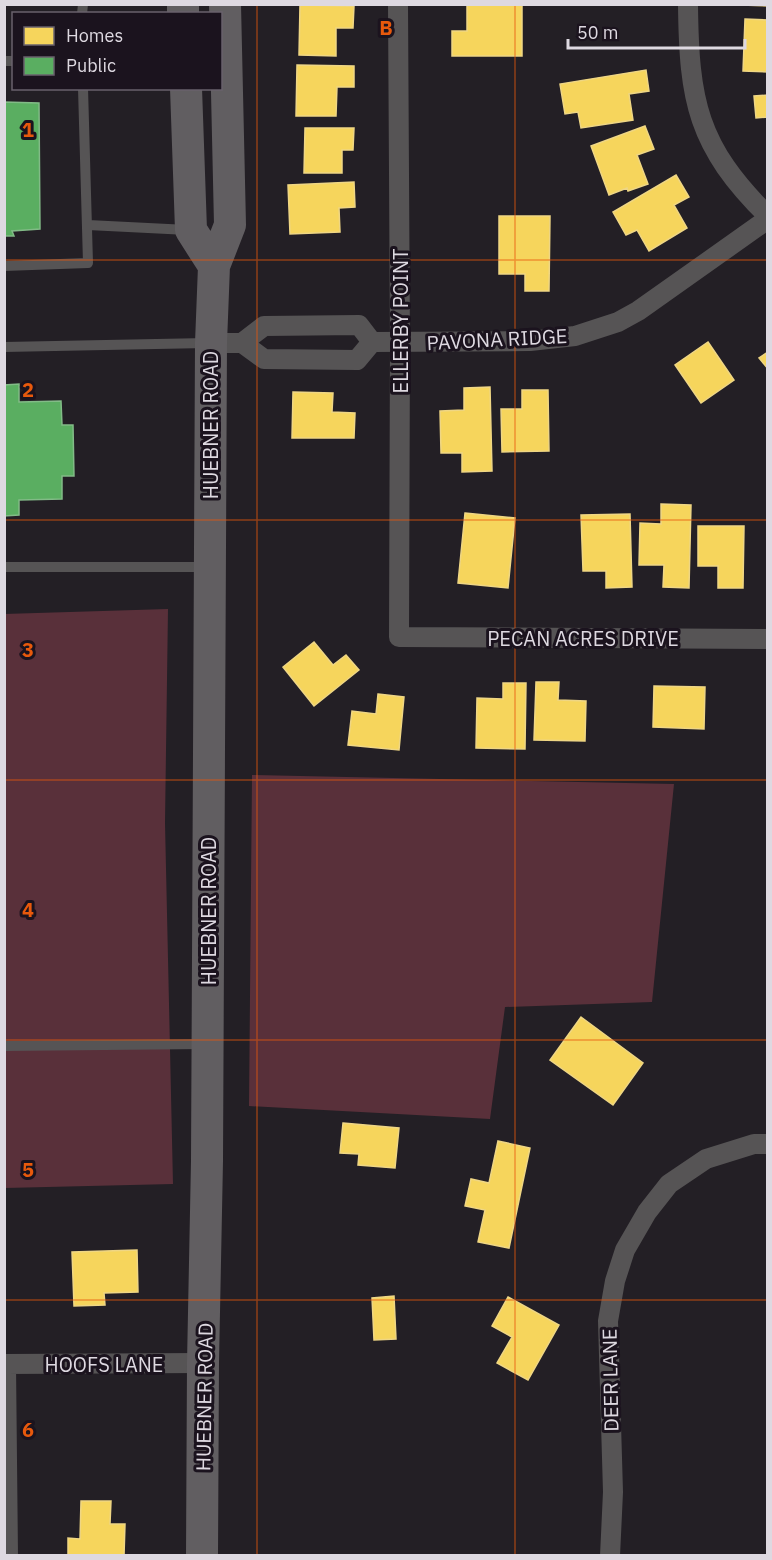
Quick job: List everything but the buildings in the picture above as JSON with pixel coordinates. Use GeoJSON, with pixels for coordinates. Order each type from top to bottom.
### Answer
{"type":"FeatureCollection","features":[{"type":"Feature","properties":{"kind":"main road","name":"HUEBNER ROAD"},"geometry":{"type":"LineString","coordinates":[[202,1556],[208,1044],[211,343],[214,266],[230,225],[225,4]]}},
{"type":"Feature","properties":{"kind":"main road"},"geometry":{"type":"LineString","coordinates":[[186,90],[191,230],[214,266]]}},
{"type":"Feature","properties":{"kind":"street","name":"ELLERBY POINT"},"geometry":{"type":"LineString","coordinates":[[398,4],[399,637]]}},
{"type":"Feature","properties":{"kind":"street"},"geometry":{"type":"LineString","coordinates":[[688,4],[693,90],[706,134],[728,173],[768,218]]}},
{"type":"Feature","properties":{"kind":"street","name":"PAVONA RIDGE"},"geometry":{"type":"LineString","coordinates":[[372,342],[530,341],[575,336],[618,322],[638,311],[768,218]]}},
{"type":"Feature","properties":{"kind":"street"},"geometry":{"type":"LineString","coordinates":[[211,343],[242,343],[264,359],[357,360],[372,342],[359,325],[264,326],[242,343]]}},
{"type":"Feature","properties":{"kind":"street","name":"PECAN ACRES DRIVE"},"geometry":{"type":"LineString","coordinates":[[399,637],[768,639]]}},
{"type":"Feature","properties":{"kind":"street","name":"DEER LANE"},"geometry":{"type":"LineString","coordinates":[[610,1556],[613,1492],[608,1321],[615,1281],[625,1250],[646,1212],[669,1184],[705,1159],[754,1144],[768,1144]]}},
{"type":"Feature","properties":{"kind":"street","name":"HOOFS LANE"},"geometry":{"type":"LineString","coordinates":[[5,1364],[203,1363]]}},
{"type":"Feature","properties":{"kind":"street"},"geometry":{"type":"LineString","coordinates":[[5,1364],[8,1556]]}},
{"type":"Feature","properties":{"kind":"lane"},"geometry":{"type":"LineString","coordinates":[[4,266],[88,263],[83,90]]}},
{"type":"Feature","properties":{"kind":"lane"},"geometry":{"type":"LineString","coordinates":[[88,225],[191,230]]}},
{"type":"Feature","properties":{"kind":"lane"},"geometry":{"type":"LineString","coordinates":[[4,347],[211,343]]}},
{"type":"Feature","properties":{"kind":"lane"},"geometry":{"type":"LineString","coordinates":[[4,567],[209,567]]}},
{"type":"Feature","properties":{"kind":"lane"},"geometry":{"type":"LineString","coordinates":[[4,1046],[208,1044]]}},
{"type":"Feature","properties":{"kind":"shaded area"},"geometry":{"type":"Polygon","coordinates":[[[168,609],[165,823],[173,1184],[5,1188],[4,614],[168,609]]]}},
{"type":"Feature","properties":{"kind":"shaded area"},"geometry":{"type":"Polygon","coordinates":[[[252,775],[674,784],[652,1002],[505,1007],[490,1119],[249,1106],[252,775]]]}}]}
